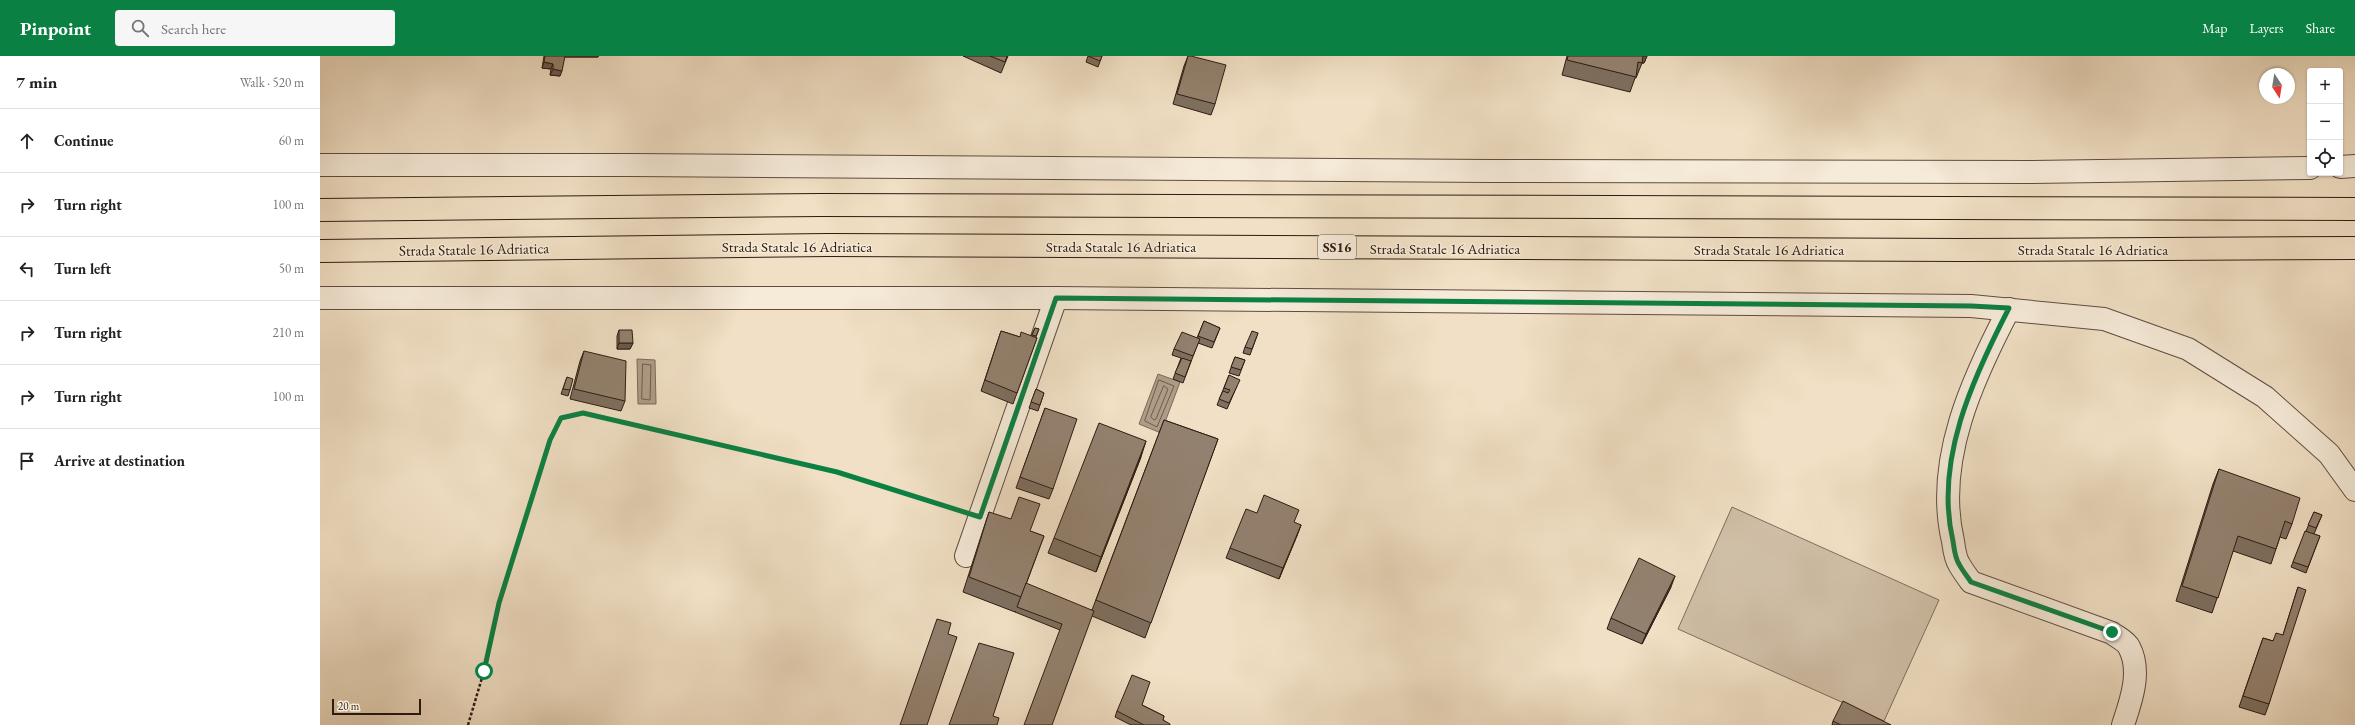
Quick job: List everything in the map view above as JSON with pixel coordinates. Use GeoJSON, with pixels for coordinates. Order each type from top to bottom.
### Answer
{"type":"FeatureCollection","features":[{"type":"Feature","properties":{"kind":"highway"},"geometry":{"type":"LineString","coordinates":[[320,210],[821,205],[2355,209]]}},
{"type":"Feature","properties":{"kind":"highway","name":"Strada Statale 16 Adriatica"},"geometry":{"type":"LineString","coordinates":[[320,250],[828,245],[1954,250],[2355,248]]}},
{"type":"Feature","properties":{"kind":"street"},"geometry":{"type":"LineString","coordinates":[[320,165],[632,165],[1618,172],[2032,172],[2307,168]]}},
{"type":"Feature","properties":{"kind":"street"},"geometry":{"type":"LineString","coordinates":[[2343,167],[2355,166]]}},
{"type":"Feature","properties":{"kind":"street"},"geometry":{"type":"LineString","coordinates":[[320,298],[1056,298],[1947,305],[2009,308],[2104,319],[2188,349],[2265,397],[2330,454],[2355,490]]}},
{"type":"Feature","properties":{"kind":"street"},"geometry":{"type":"LineString","coordinates":[[966,556],[1056,298]]}},
{"type":"Feature","properties":{"kind":"street"},"geometry":{"type":"LineString","coordinates":[[2009,308],[1992,342],[1967,404],[1950,463],[1947,501],[1950,530],[1958,563],[1971,582],[2112,632],[2128,646],[2136,668],[2131,702],[2123,725]]}},
{"type":"Feature","properties":{"kind":"path"},"geometry":{"type":"LineString","coordinates":[[468,725],[484,671],[499,603],[550,440],[561,418],[583,413],[837,472],[980,517]]}},
{"type":"Feature","properties":{"kind":"shaded area"},"geometry":{"type":"Polygon","coordinates":[[[1732,507],[1939,600],[1884,721],[1678,629],[1732,507]]]}},
{"type":"Feature","properties":{"kind":"water"},"geometry":{"type":"Polygon","coordinates":[[[637,359],[655,360],[656,404],[638,404],[637,359]]]}},
{"type":"Feature","properties":{"kind":"water"},"geometry":{"type":"Polygon","coordinates":[[[1158,374],[1180,382],[1161,433],[1139,424],[1158,374]]]}},
{"type":"Feature","properties":{"kind":"building"},"geometry":{"type":"Polygon","coordinates":[[[545,56],[565,56],[562,71],[553,69],[553,64],[544,62],[545,56]]]}},
{"type":"Feature","properties":{"kind":"building"},"geometry":{"type":"Polygon","coordinates":[[[990,56],[1007,56],[1005,62],[990,56]]]}},
{"type":"Feature","properties":{"kind":"building"},"geometry":{"type":"Polygon","coordinates":[[[1088,56],[1102,56],[1100,61],[1088,56]]]}},
{"type":"Feature","properties":{"kind":"building"},"geometry":{"type":"Polygon","coordinates":[[[1188,56],[1226,65],[1215,104],[1177,94],[1188,56]]]}},
{"type":"Feature","properties":{"kind":"building"},"geometry":{"type":"Polygon","coordinates":[[[1568,56],[1643,56],[1642,63],[1638,62],[1636,77],[1567,60],[1568,56]]]}},
{"type":"Feature","properties":{"kind":"building"},"geometry":{"type":"Polygon","coordinates":[[[1204,321],[1220,328],[1214,342],[1198,336],[1204,321]]]}},
{"type":"Feature","properties":{"kind":"building"},"geometry":{"type":"Polygon","coordinates":[[[1035,328],[1039,329],[1036,336],[1032,335],[1035,328]]]}},
{"type":"Feature","properties":{"kind":"building"},"geometry":{"type":"Polygon","coordinates":[[[619,330],[632,330],[633,343],[619,343],[619,330]]]}},
{"type":"Feature","properties":{"kind":"building"},"geometry":{"type":"Polygon","coordinates":[[[1001,331],[1020,337],[1021,332],[1037,338],[1017,393],[985,380],[1001,331]]]}},
{"type":"Feature","properties":{"kind":"building"},"geometry":{"type":"Polygon","coordinates":[[[1252,331],[1258,333],[1252,349],[1245,347],[1252,331]]]}},
{"type":"Feature","properties":{"kind":"building"},"geometry":{"type":"Polygon","coordinates":[[[1182,332],[1200,339],[1193,356],[1174,349],[1182,332]]]}},
{"type":"Feature","properties":{"kind":"building"},"geometry":{"type":"Polygon","coordinates":[[[584,351],[626,361],[625,401],[574,389],[584,351]]]}},
{"type":"Feature","properties":{"kind":"building"},"geometry":{"type":"Polygon","coordinates":[[[1235,357],[1245,360],[1241,370],[1231,367],[1235,357]]]}},
{"type":"Feature","properties":{"kind":"building"},"geometry":{"type":"Polygon","coordinates":[[[1182,358],[1191,361],[1185,377],[1175,373],[1182,358]]]}},
{"type":"Feature","properties":{"kind":"building"},"geometry":{"type":"Polygon","coordinates":[[[1229,375],[1240,380],[1229,403],[1219,399],[1223,391],[1228,393],[1230,390],[1224,388],[1229,375]]]}},
{"type":"Feature","properties":{"kind":"building"},"geometry":{"type":"Polygon","coordinates":[[[567,377],[573,379],[570,390],[563,389],[567,377]]]}},
{"type":"Feature","properties":{"kind":"building"},"geometry":{"type":"Polygon","coordinates":[[[1036,389],[1044,393],[1040,405],[1031,402],[1036,389]]]}},
{"type":"Feature","properties":{"kind":"building"},"geometry":{"type":"Polygon","coordinates":[[[1045,408],[1077,419],[1053,489],[1020,477],[1045,408]]]}},
{"type":"Feature","properties":{"kind":"building"},"geometry":{"type":"Polygon","coordinates":[[[1164,420],[1218,439],[1151,623],[1096,600],[1164,420]]]}},
{"type":"Feature","properties":{"kind":"building"},"geometry":{"type":"Polygon","coordinates":[[[1099,423],[1146,441],[1101,557],[1054,538],[1099,423]]]}},
{"type":"Feature","properties":{"kind":"building"},"geometry":{"type":"Polygon","coordinates":[[[2219,469],[2300,498],[2292,524],[2285,521],[2276,549],[2238,536],[2218,598],[2182,586],[2219,469]]]}},
{"type":"Feature","properties":{"kind":"building"},"geometry":{"type":"Polygon","coordinates":[[[1264,495],[1299,510],[1294,522],[1301,525],[1283,568],[1230,548],[1246,509],[1257,513],[1264,495]]]}},
{"type":"Feature","properties":{"kind":"building"},"geometry":{"type":"Polygon","coordinates":[[[1019,497],[1040,504],[1030,531],[1044,536],[1021,597],[969,577],[989,512],[1011,519],[1019,497]]]}},
{"type":"Feature","properties":{"kind":"building"},"geometry":{"type":"Polygon","coordinates":[[[2314,512],[2322,515],[2316,528],[2308,525],[2314,512]]]}},
{"type":"Feature","properties":{"kind":"building"},"geometry":{"type":"Polygon","coordinates":[[[2305,531],[2320,536],[2308,567],[2293,562],[2305,531]]]}},
{"type":"Feature","properties":{"kind":"building"},"geometry":{"type":"Polygon","coordinates":[[[1639,558],[1675,576],[1646,634],[1611,618],[1639,558]]]}},
{"type":"Feature","properties":{"kind":"building"},"geometry":{"type":"Polygon","coordinates":[[[1026,583],[1094,611],[1052,725],[1024,725],[1062,624],[1017,607],[1026,583]]]}},
{"type":"Feature","properties":{"kind":"building"},"geometry":{"type":"Polygon","coordinates":[[[2298,587],[2306,590],[2269,704],[2243,696],[2263,638],[2273,641],[2276,633],[2283,635],[2298,587]]]}},
{"type":"Feature","properties":{"kind":"building"},"geometry":{"type":"Polygon","coordinates":[[[937,619],[951,623],[948,634],[957,637],[927,725],[900,725],[937,619]]]}},
{"type":"Feature","properties":{"kind":"building"},"geometry":{"type":"Polygon","coordinates":[[[979,643],[1014,653],[993,716],[999,718],[997,725],[949,725],[979,643]]]}},
{"type":"Feature","properties":{"kind":"building"},"geometry":{"type":"Polygon","coordinates":[[[1132,675],[1150,682],[1142,705],[1164,716],[1163,720],[1170,725],[1144,725],[1117,711],[1132,675]]]}},
{"type":"Feature","properties":{"kind":"building"},"geometry":{"type":"Polygon","coordinates":[[[1843,701],[1891,725],[1841,725],[1833,721],[1843,701]]]}},
{"type":"Feature","properties":{"kind":"route"},"geometry":{"type":"LineString","coordinates":[[484,671],[499,603],[550,440],[561,418],[583,413],[837,472],[980,517],[1056,298],[1357,299],[1971,306],[2009,308],[1992,342],[1967,404],[1950,463],[1947,501],[1950,530],[1958,563],[1971,582],[2112,632]]}}]}
